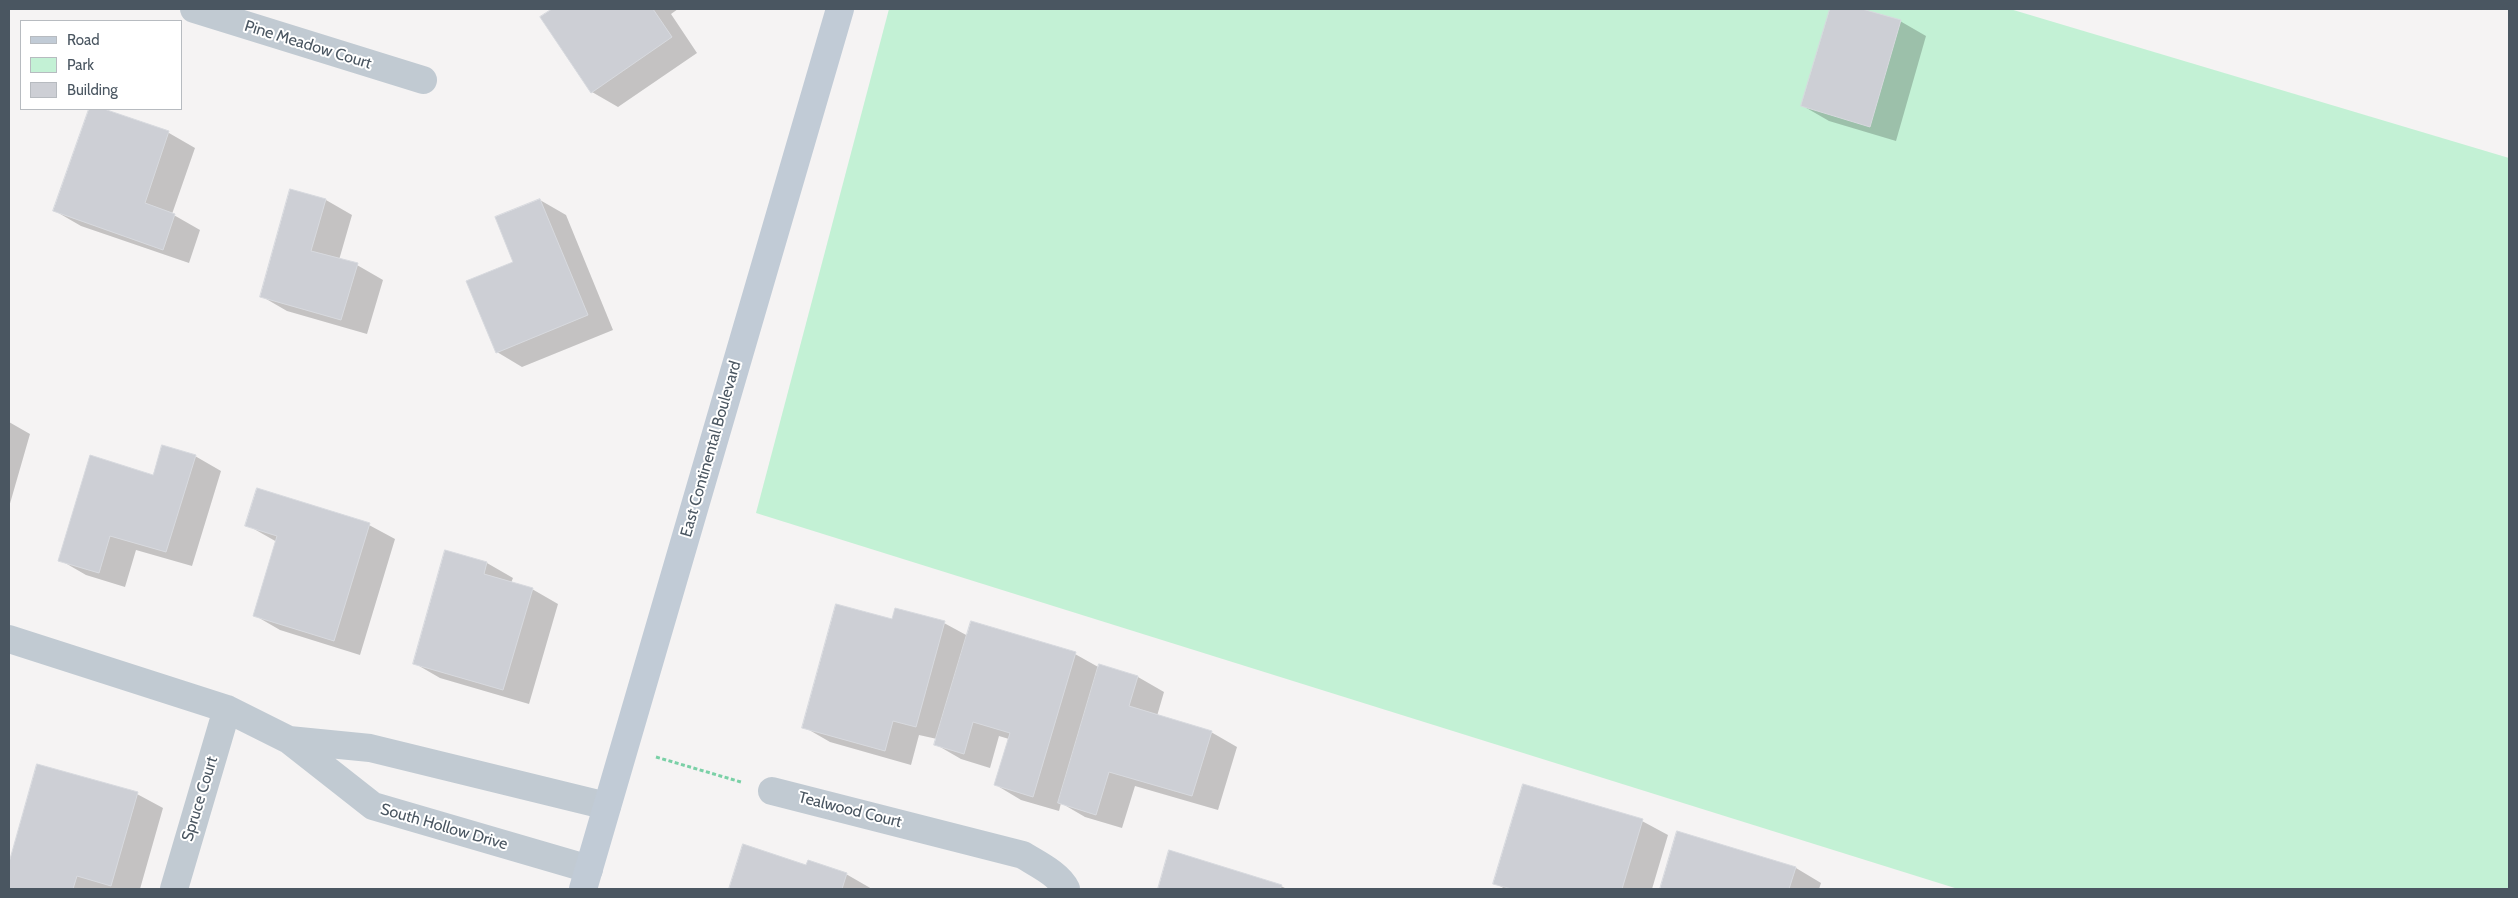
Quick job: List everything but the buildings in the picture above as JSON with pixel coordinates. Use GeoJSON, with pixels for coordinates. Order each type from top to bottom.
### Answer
{"type":"FeatureCollection","features":[{"type":"Feature","properties":{"kind":"main road","name":"East Continental Boulevard"},"geometry":{"type":"LineString","coordinates":[[586,879],[840,9]]}},
{"type":"Feature","properties":{"kind":"street","name":"Pine Meadow Court"},"geometry":{"type":"LineString","coordinates":[[194,9],[423,80]]}},
{"type":"Feature","properties":{"kind":"street","name":"South Hollow Drive"},"geometry":{"type":"LineString","coordinates":[[9,639],[227,709],[289,740],[373,806],[586,879]]}},
{"type":"Feature","properties":{"kind":"street","name":"Spruce Court"},"geometry":{"type":"LineString","coordinates":[[174,889],[227,709]]}},
{"type":"Feature","properties":{"kind":"street","name":"South Hollow Drive"},"geometry":{"type":"LineString","coordinates":[[289,740],[370,748],[607,806]]}},
{"type":"Feature","properties":{"kind":"street","name":"Tealwood Court"},"geometry":{"type":"LineString","coordinates":[[772,791],[1023,855],[1052,874],[1064,884],[1066,889]]}},
{"type":"Feature","properties":{"kind":"path"},"geometry":{"type":"LineString","coordinates":[[624,748],[772,791]]}},
{"type":"Feature","properties":{"kind":"green space"},"geometry":{"type":"Polygon","coordinates":[[[889,9],[2010,9],[2509,158],[2509,889],[1958,889],[756,513],[889,9]]]}}]}
